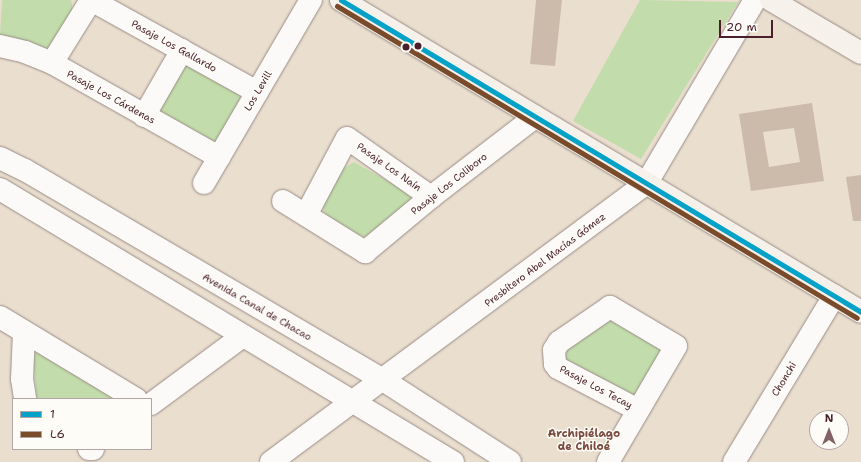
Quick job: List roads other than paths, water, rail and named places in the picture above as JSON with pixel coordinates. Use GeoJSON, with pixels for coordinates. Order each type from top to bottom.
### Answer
{"type":"FeatureCollection","features":[{"type":"Feature","properties":{"kind":"street","name":"Pasaje Los Gallardo"},"geometry":{"type":"LineString","coordinates":[[91,0],[257,92]]}},
{"type":"Feature","properties":{"kind":"street"},"geometry":{"type":"LineString","coordinates":[[52,64],[91,0]]}},
{"type":"Feature","properties":{"kind":"street","name":"Los Levill"},"geometry":{"type":"LineString","coordinates":[[204,183],[311,0]]}},
{"type":"Feature","properties":{"kind":"street"},"geometry":{"type":"LineString","coordinates":[[341,0],[861,312]]}},
{"type":"Feature","properties":{"kind":"street","name":"Presbítero Abel Macías Gómez"},"geometry":{"type":"LineString","coordinates":[[271,462],[646,184],[755,0]]}},
{"type":"Feature","properties":{"kind":"street"},"geometry":{"type":"LineString","coordinates":[[771,0],[861,53]]}},
{"type":"Feature","properties":{"kind":"street","name":"Pasaje Los Cárdenas"},"geometry":{"type":"LineString","coordinates":[[0,46],[25,52],[52,64],[219,157]]}},
{"type":"Feature","properties":{"kind":"street"},"geometry":{"type":"LineString","coordinates":[[144,116],[182,50]]}},
{"type":"Feature","properties":{"kind":"street","name":"Pasaje Los Coliboro"},"geometry":{"type":"LineString","coordinates":[[306,215],[365,252],[431,197],[535,117]]}},
{"type":"Feature","properties":{"kind":"street","name":"Pasaje Los Naín"},"geometry":{"type":"LineString","coordinates":[[306,215],[347,138],[431,197]]}},
{"type":"Feature","properties":{"kind":"street","name":"Avenida Canal de Chacao"},"geometry":{"type":"LineString","coordinates":[[0,158],[25,170],[382,380],[510,462]]}},
{"type":"Feature","properties":{"kind":"street"},"geometry":{"type":"LineString","coordinates":[[0,189],[453,462]]}},
{"type":"Feature","properties":{"kind":"street"},"geometry":{"type":"LineString","coordinates":[[283,201],[306,215]]}},
{"type":"Feature","properties":{"kind":"street","name":"Chonchi"},"geometry":{"type":"LineString","coordinates":[[734,462],[834,296]]}},
{"type":"Feature","properties":{"kind":"street","name":"Pasaje Los Tecay"},"geometry":{"type":"LineString","coordinates":[[610,307],[676,346],[638,410],[558,368],[555,364],[554,350],[559,342],[610,307]]}},
{"type":"Feature","properties":{"kind":"street"},"geometry":{"type":"LineString","coordinates":[[0,317],[134,398]]}},
{"type":"Feature","properties":{"kind":"street"},"geometry":{"type":"LineString","coordinates":[[24,332],[22,379],[25,398]]}},
{"type":"Feature","properties":{"kind":"street"},"geometry":{"type":"LineString","coordinates":[[152,403],[243,336]]}},
{"type":"Feature","properties":{"kind":"street"},"geometry":{"type":"LineString","coordinates":[[608,462],[638,410]]}},
{"type":"Feature","properties":{"kind":"district","name":"Archipiélago de Chiloé"},"geometry":{"type":"Point","coordinates":[584,441]}}]}
